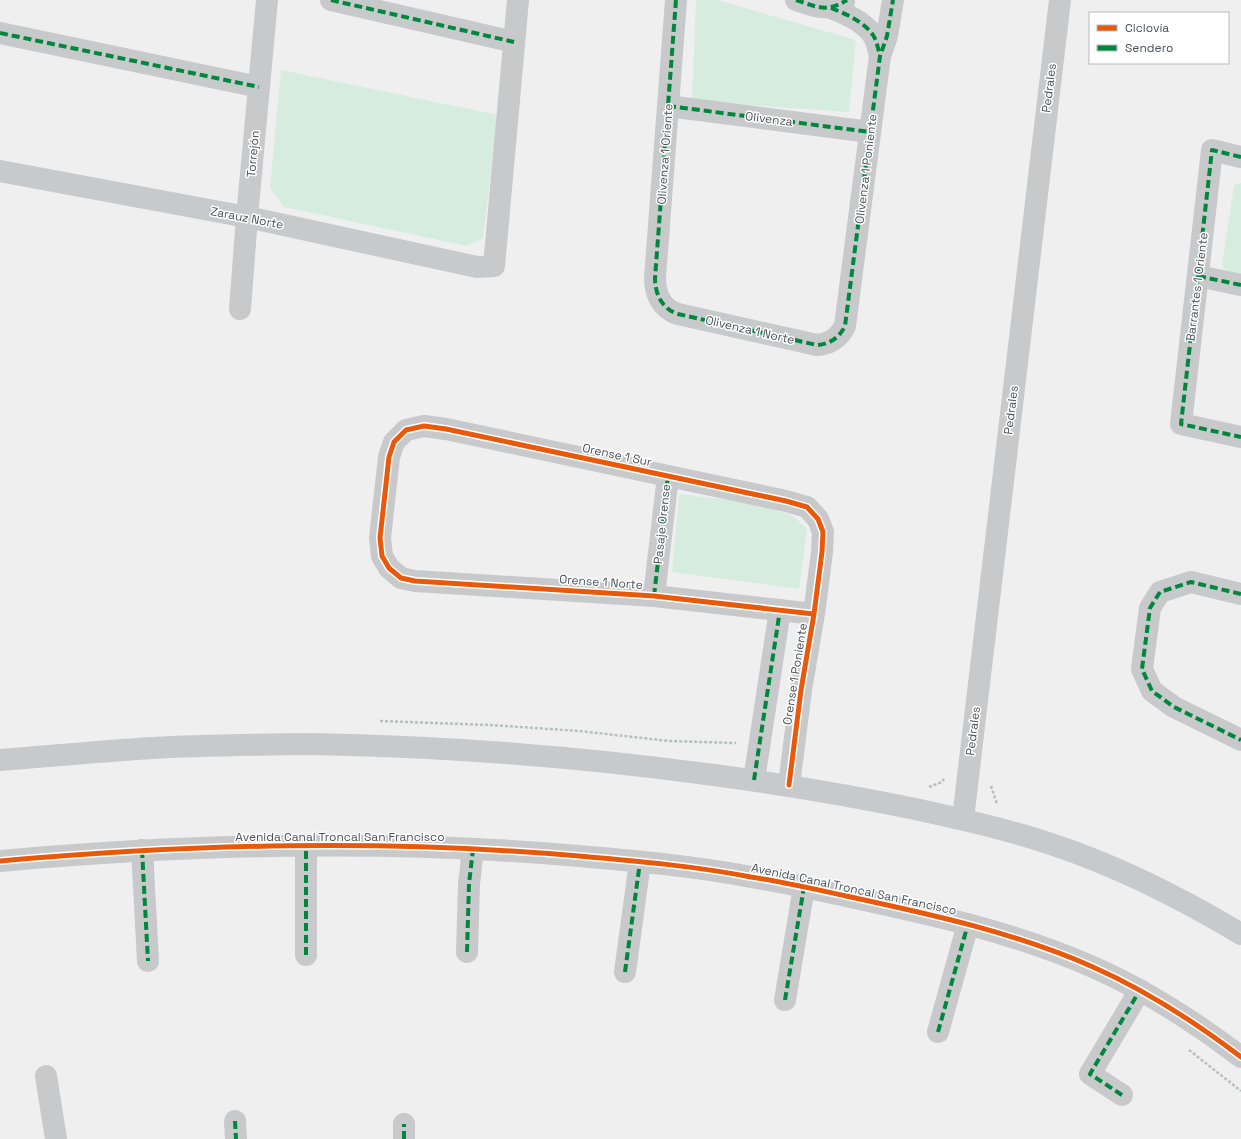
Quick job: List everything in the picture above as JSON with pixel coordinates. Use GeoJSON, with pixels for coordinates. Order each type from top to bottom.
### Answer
{"type":"FeatureCollection","features":[{"type":"Feature","properties":{"kind":"street","name":"Torrejón"},"geometry":{"type":"LineString","coordinates":[[240,309],[267,0]]}},
{"type":"Feature","properties":{"kind":"street"},"geometry":{"type":"LineString","coordinates":[[330,0],[514,42],[518,0]]}},
{"type":"Feature","properties":{"kind":"street","name":"Olivenza 1 Oriente"},"geometry":{"type":"LineString","coordinates":[[664,306],[658,298],[655,285],[676,0]]}},
{"type":"Feature","properties":{"kind":"street"},"geometry":{"type":"LineString","coordinates":[[796,0],[823,8],[839,4],[848,15],[860,22],[875,39],[880,56]]}},
{"type":"Feature","properties":{"kind":"street","name":"Olivenza 1 Poniente"},"geometry":{"type":"LineString","coordinates":[[837,337],[845,326],[847,316],[880,56],[887,36],[893,0]]}},
{"type":"Feature","properties":{"kind":"street","name":"Pedrales"},"geometry":{"type":"LineString","coordinates":[[963,819],[1060,0]]}},
{"type":"Feature","properties":{"kind":"street"},"geometry":{"type":"LineString","coordinates":[[0,33],[259,87]]}},
{"type":"Feature","properties":{"kind":"street","name":"Zarauz Norte"},"geometry":{"type":"LineString","coordinates":[[0,171],[247,217],[477,267],[494,266],[514,42]]}},
{"type":"Feature","properties":{"kind":"street","name":"Olivenza"},"geometry":{"type":"LineString","coordinates":[[668,106],[870,132]]}},
{"type":"Feature","properties":{"kind":"street","name":"Barrantes 1 Oriente"},"geometry":{"type":"LineString","coordinates":[[1241,157],[1212,150],[1181,424],[1241,437]]}},
{"type":"Feature","properties":{"kind":"street"},"geometry":{"type":"LineString","coordinates":[[1198,276],[1241,285]]}},
{"type":"Feature","properties":{"kind":"street","name":"Olivenza 1 Norte"},"geometry":{"type":"LineString","coordinates":[[664,306],[667,310],[678,314],[816,345],[830,342],[837,337]]}},
{"type":"Feature","properties":{"kind":"street","name":"Orense 1 Sur"},"geometry":{"type":"LineString","coordinates":[[389,568],[382,556],[380,538],[388,465],[394,442],[406,430],[424,426],[446,429],[786,501],[807,507],[818,519]]}},
{"type":"Feature","properties":{"kind":"street","name":"Pasaje Orense"},"geometry":{"type":"LineString","coordinates":[[654,596],[668,476]]}},
{"type":"Feature","properties":{"kind":"street","name":"Orense 1 Poniente"},"geometry":{"type":"LineString","coordinates":[[789,785],[814,614],[823,538],[823,532],[818,519]]}},
{"type":"Feature","properties":{"kind":"street","name":"Orense 1 Norte"},"geometry":{"type":"LineString","coordinates":[[389,568],[401,578],[415,581],[654,596],[814,614]]}},
{"type":"Feature","properties":{"kind":"street"},"geometry":{"type":"LineString","coordinates":[[1241,594],[1191,582],[1160,592],[1150,608],[1142,669],[1152,691],[1174,707],[1241,740]]}},
{"type":"Feature","properties":{"kind":"street","name":"Orense 1 Poniente"},"geometry":{"type":"LineString","coordinates":[[754,780],[780,610]]}},
{"type":"Feature","properties":{"kind":"street"},"geometry":{"type":"LineString","coordinates":[[0,760],[156,748],[296,744],[382,746],[552,757],[649,766],[754,780],[874,800],[1009,830],[1054,844],[1098,861],[1152,885],[1241,934]]}},
{"type":"Feature","properties":{"kind":"street"},"geometry":{"type":"LineString","coordinates":[[306,845],[306,955]]}},
{"type":"Feature","properties":{"kind":"street","name":"Avenida Canal Troncal San Francisco"},"geometry":{"type":"LineString","coordinates":[[0,861],[142,850],[306,845],[389,845],[473,849],[640,862],[750,876],[927,913],[1010,936],[1073,958],[1106,972],[1140,990],[1184,1016],[1241,1057]]}},
{"type":"Feature","properties":{"kind":"street"},"geometry":{"type":"LineString","coordinates":[[467,952],[473,849]]}},
{"type":"Feature","properties":{"kind":"street"},"geometry":{"type":"LineString","coordinates":[[142,850],[148,961]]}},
{"type":"Feature","properties":{"kind":"street"},"geometry":{"type":"LineString","coordinates":[[625,972],[640,862]]}},
{"type":"Feature","properties":{"kind":"street"},"geometry":{"type":"LineString","coordinates":[[785,1000],[804,887]]}},
{"type":"Feature","properties":{"kind":"street"},"geometry":{"type":"LineString","coordinates":[[938,1032],[968,924]]}},
{"type":"Feature","properties":{"kind":"street"},"geometry":{"type":"LineString","coordinates":[[1122,1095],[1090,1074],[1140,990]]}},
{"type":"Feature","properties":{"kind":"street"},"geometry":{"type":"LineString","coordinates":[[46,1076],[56,1139]]}},
{"type":"Feature","properties":{"kind":"path"},"geometry":{"type":"LineString","coordinates":[[928,788],[942,782],[948,774]]}},
{"type":"Feature","properties":{"kind":"green space"},"geometry":{"type":"Polygon","coordinates":[[[696,0],[717,0],[856,40],[849,112],[692,101],[696,0]]]}},
{"type":"Feature","properties":{"kind":"green space"},"geometry":{"type":"Polygon","coordinates":[[[281,70],[498,115],[483,238],[467,246],[284,207],[270,188],[281,70]]]}},
{"type":"Feature","properties":{"kind":"green space"},"geometry":{"type":"Polygon","coordinates":[[[1241,183],[1241,277],[1229,275],[1222,265],[1234,185],[1241,183]]]}},
{"type":"Feature","properties":{"kind":"green space"},"geometry":{"type":"Polygon","coordinates":[[[679,494],[729,500],[771,509],[793,516],[807,529],[799,589],[672,572],[679,494]]]}},
{"type":"Feature","properties":{"kind":"marked path"},"geometry":{"type":"LineString","coordinates":[[331,0],[514,42]]}},
{"type":"Feature","properties":{"kind":"marked path"},"geometry":{"type":"LineString","coordinates":[[676,0],[655,278],[656,290],[660,300],[668,309],[678,314],[817,345],[834,340],[845,326],[880,56],[887,36],[893,0]]}},
{"type":"Feature","properties":{"kind":"marked path"},"geometry":{"type":"LineString","coordinates":[[796,0],[822,8],[840,4],[847,0]]}},
{"type":"Feature","properties":{"kind":"marked path"},"geometry":{"type":"LineString","coordinates":[[831,8],[854,18],[869,30],[876,40],[880,56]]}},
{"type":"Feature","properties":{"kind":"marked path"},"geometry":{"type":"LineString","coordinates":[[0,33],[259,87]]}},
{"type":"Feature","properties":{"kind":"marked path"},"geometry":{"type":"LineString","coordinates":[[668,106],[870,132]]}},
{"type":"Feature","properties":{"kind":"marked path"},"geometry":{"type":"LineString","coordinates":[[1241,157],[1212,150],[1181,424],[1241,437]]}},
{"type":"Feature","properties":{"kind":"marked path"},"geometry":{"type":"LineString","coordinates":[[1198,276],[1241,285]]}},
{"type":"Feature","properties":{"kind":"marked path"},"geometry":{"type":"LineString","coordinates":[[654,596],[668,476]]}},
{"type":"Feature","properties":{"kind":"marked path"},"geometry":{"type":"LineString","coordinates":[[1241,594],[1191,582],[1160,592],[1150,608],[1142,669],[1152,691],[1174,707],[1241,740]]}},
{"type":"Feature","properties":{"kind":"marked path"},"geometry":{"type":"LineString","coordinates":[[754,780],[780,610]]}},
{"type":"Feature","properties":{"kind":"marked path"},"geometry":{"type":"LineString","coordinates":[[306,845],[306,955]]}},
{"type":"Feature","properties":{"kind":"marked path"},"geometry":{"type":"LineString","coordinates":[[467,952],[469,884],[473,849]]}},
{"type":"Feature","properties":{"kind":"marked path"},"geometry":{"type":"LineString","coordinates":[[142,850],[148,961]]}},
{"type":"Feature","properties":{"kind":"marked path"},"geometry":{"type":"LineString","coordinates":[[625,972],[640,862]]}},
{"type":"Feature","properties":{"kind":"marked path"},"geometry":{"type":"LineString","coordinates":[[785,1000],[804,887]]}},
{"type":"Feature","properties":{"kind":"marked path"},"geometry":{"type":"LineString","coordinates":[[938,1032],[968,924]]}},
{"type":"Feature","properties":{"kind":"marked path"},"geometry":{"type":"LineString","coordinates":[[1122,1095],[1090,1074],[1140,990]]}},
{"type":"Feature","properties":{"kind":"marked path"},"geometry":{"type":"LineString","coordinates":[[235,1121],[236,1139]]}},
{"type":"Feature","properties":{"kind":"marked path"},"geometry":{"type":"LineString","coordinates":[[404,1124],[404,1139]]}},
{"type":"Feature","properties":{"kind":"cycle path"},"geometry":{"type":"LineString","coordinates":[[789,785],[801,690],[814,614],[822,552],[823,532],[818,519],[807,507],[786,501],[446,429],[424,426],[406,430],[394,442],[389,457],[380,538],[382,556],[389,568],[401,578],[415,581],[654,596],[814,614]]}},
{"type":"Feature","properties":{"kind":"cycle path"},"geometry":{"type":"LineString","coordinates":[[0,861],[73,855],[217,847],[434,847],[579,856],[665,864],[730,873],[775,881],[940,917],[1033,944],[1093,967],[1151,996],[1206,1031],[1241,1057]]}}]}
